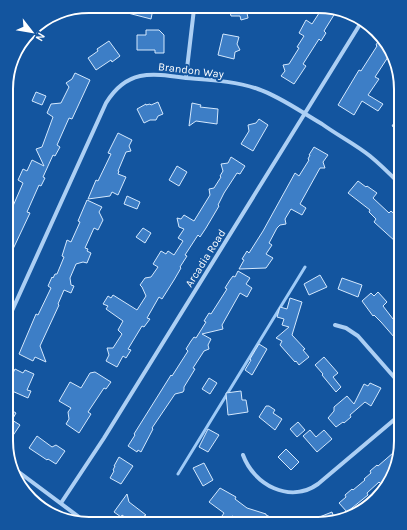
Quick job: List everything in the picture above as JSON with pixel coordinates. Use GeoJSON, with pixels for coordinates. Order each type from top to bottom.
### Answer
{"type":"FeatureCollection","features":[{"type":"Feature","properties":{"kind":"street"},"geometry":{"type":"LineString","coordinates":[[186,78],[194,13]]}},
{"type":"Feature","properties":{"kind":"street","name":"Arcadia Road"},"geometry":{"type":"LineString","coordinates":[[61,503],[108,431],[359,25]]}},
{"type":"Feature","properties":{"kind":"street","name":"Brandon Way"},"geometry":{"type":"LineString","coordinates":[[13,309],[106,103],[112,93],[131,79],[158,74],[222,82],[257,89],[277,98],[369,155],[394,178]]}},
{"type":"Feature","properties":{"kind":"street"},"geometry":{"type":"LineString","coordinates":[[335,325],[346,328],[358,336],[394,377]]}},
{"type":"Feature","properties":{"kind":"street"},"geometry":{"type":"LineString","coordinates":[[243,455],[247,464],[262,482],[282,492],[292,493],[306,491],[318,484],[394,420]]}},
{"type":"Feature","properties":{"kind":"street"},"geometry":{"type":"LineString","coordinates":[[20,473],[78,516]]}},
{"type":"Feature","properties":{"kind":"building"},"geometry":{"type":"Polygon","coordinates":[[[128,13],[152,13],[151,19],[128,13]]]}},
{"type":"Feature","properties":{"kind":"building"},"geometry":{"type":"Polygon","coordinates":[[[230,13],[247,13],[248,18],[241,20],[240,16],[231,16],[230,13]]]}},
{"type":"Feature","properties":{"kind":"building"},"geometry":{"type":"Polygon","coordinates":[[[319,13],[334,15],[324,31],[326,33],[321,41],[319,39],[303,64],[306,66],[294,84],[281,76],[285,71],[283,65],[289,64],[299,48],[297,47],[304,36],[299,33],[306,20],[312,24],[319,13]]]}},
{"type":"Feature","properties":{"kind":"building"},"geometry":{"type":"Polygon","coordinates":[[[146,30],[159,30],[164,35],[164,53],[155,53],[155,50],[137,50],[137,35],[146,35],[146,30]]]}},
{"type":"Feature","properties":{"kind":"building"},"geometry":{"type":"Polygon","coordinates":[[[223,34],[239,37],[237,44],[240,50],[235,52],[234,59],[218,55],[223,34]]]}},
{"type":"Feature","properties":{"kind":"building"},"geometry":{"type":"Polygon","coordinates":[[[109,41],[120,56],[96,70],[88,58],[98,51],[97,49],[109,41]]]}},
{"type":"Feature","properties":{"kind":"building"},"geometry":{"type":"Polygon","coordinates":[[[378,42],[387,58],[375,77],[379,79],[368,95],[383,104],[378,111],[362,101],[354,115],[338,105],[359,70],[361,71],[377,46],[378,42]]]}},
{"type":"Feature","properties":{"kind":"building"},"geometry":{"type":"Polygon","coordinates":[[[75,73],[90,80],[72,119],[69,118],[57,145],[60,147],[55,156],[53,155],[43,177],[45,178],[41,186],[39,185],[27,212],[30,213],[13,249],[13,206],[23,183],[18,180],[23,169],[27,171],[32,160],[44,166],[36,149],[42,147],[53,117],[47,113],[51,104],[61,103],[69,87],[66,83],[72,79],[75,73]]]}},
{"type":"Feature","properties":{"kind":"building"},"geometry":{"type":"Polygon","coordinates":[[[36,92],[46,96],[42,105],[32,101],[36,92]]]}},
{"type":"Feature","properties":{"kind":"building"},"geometry":{"type":"Polygon","coordinates":[[[158,102],[163,114],[158,116],[156,120],[150,120],[144,123],[137,109],[146,104],[151,105],[158,102]]]}},
{"type":"Feature","properties":{"kind":"building"},"geometry":{"type":"Polygon","coordinates":[[[192,103],[201,105],[200,107],[218,109],[217,124],[196,121],[189,126],[192,103]]]}},
{"type":"Feature","properties":{"kind":"building"},"geometry":{"type":"Polygon","coordinates":[[[259,119],[268,125],[253,151],[241,144],[249,131],[248,125],[256,123],[259,119]]]}},
{"type":"Feature","properties":{"kind":"building"},"geometry":{"type":"Polygon","coordinates":[[[118,133],[132,140],[129,146],[131,151],[126,152],[118,171],[118,174],[126,177],[118,195],[112,192],[110,196],[88,199],[96,180],[98,181],[111,154],[108,153],[118,133]]]}},
{"type":"Feature","properties":{"kind":"building"},"geometry":{"type":"Polygon","coordinates":[[[314,147],[328,155],[323,162],[325,168],[320,168],[300,204],[306,208],[302,215],[291,209],[285,219],[286,224],[280,225],[277,228],[269,243],[272,245],[266,254],[273,258],[266,268],[239,269],[244,260],[242,259],[247,251],[249,253],[263,231],[295,173],[299,176],[309,160],[309,155],[314,147]]]}},
{"type":"Feature","properties":{"kind":"building"},"geometry":{"type":"Polygon","coordinates":[[[231,157],[245,166],[240,174],[237,173],[224,193],[218,205],[219,206],[206,228],[200,237],[198,235],[185,255],[187,256],[180,267],[181,268],[162,299],[159,297],[147,318],[150,319],[144,327],[142,326],[128,349],[131,350],[126,358],[123,356],[117,367],[106,361],[109,355],[107,348],[113,348],[122,334],[118,330],[123,321],[106,309],[108,306],[103,304],[108,296],[111,298],[113,295],[137,310],[146,296],[140,285],[145,278],[151,277],[158,267],[153,264],[161,251],[166,254],[168,251],[174,255],[183,241],[178,238],[184,229],[179,227],[177,218],[181,219],[184,215],[194,221],[210,195],[209,189],[214,188],[221,177],[220,176],[223,171],[221,164],[228,163],[231,157]]]}},
{"type":"Feature","properties":{"kind":"building"},"geometry":{"type":"Polygon","coordinates":[[[177,166],[187,172],[179,186],[169,180],[177,166]]]}},
{"type":"Feature","properties":{"kind":"building"},"geometry":{"type":"Polygon","coordinates":[[[358,181],[377,193],[373,198],[389,213],[391,211],[394,214],[394,240],[374,222],[376,219],[369,212],[370,210],[348,193],[358,181]]]}},
{"type":"Feature","properties":{"kind":"building"},"geometry":{"type":"Polygon","coordinates":[[[127,196],[140,202],[137,209],[124,204],[127,196]]]}},
{"type":"Feature","properties":{"kind":"building"},"geometry":{"type":"Polygon","coordinates":[[[87,200],[102,207],[99,212],[103,220],[98,230],[94,228],[85,248],[91,253],[87,263],[83,262],[76,264],[70,278],[71,285],[74,286],[71,293],[64,290],[58,304],[59,305],[40,346],[46,362],[35,357],[33,361],[19,354],[36,314],[38,315],[51,288],[48,286],[52,277],[53,278],[55,274],[57,274],[64,257],[62,256],[67,240],[71,242],[80,222],[78,221],[87,200]]]}},
{"type":"Feature","properties":{"kind":"building"},"geometry":{"type":"Polygon","coordinates":[[[143,228],[151,233],[145,243],[136,237],[143,228]]]}},
{"type":"Feature","properties":{"kind":"building"},"geometry":{"type":"Polygon","coordinates":[[[238,271],[250,278],[246,284],[252,288],[247,297],[240,293],[222,325],[223,329],[202,334],[211,339],[208,345],[209,349],[204,351],[193,368],[195,369],[184,387],[183,392],[175,394],[152,428],[153,429],[141,452],[138,450],[137,452],[128,446],[135,435],[134,434],[188,351],[186,349],[191,341],[194,337],[196,338],[206,322],[204,321],[209,313],[211,314],[227,289],[225,288],[230,280],[233,276],[235,277],[238,271]]]}},
{"type":"Feature","properties":{"kind":"building"},"geometry":{"type":"Polygon","coordinates":[[[320,275],[327,287],[309,295],[304,284],[320,275]]]}},
{"type":"Feature","properties":{"kind":"building"},"geometry":{"type":"Polygon","coordinates":[[[342,278],[362,285],[358,297],[338,289],[342,278]]]}},
{"type":"Feature","properties":{"kind":"building"},"geometry":{"type":"Polygon","coordinates":[[[378,292],[387,302],[383,306],[393,319],[394,318],[394,337],[374,315],[373,316],[362,301],[371,293],[374,296],[378,292]]]}},
{"type":"Feature","properties":{"kind":"building"},"geometry":{"type":"Polygon","coordinates":[[[290,298],[302,302],[292,335],[305,349],[303,350],[309,357],[299,365],[280,345],[282,341],[276,338],[289,327],[282,325],[284,319],[277,317],[280,307],[287,309],[290,298]]]}},
{"type":"Feature","properties":{"kind":"building"},"geometry":{"type":"Polygon","coordinates":[[[259,344],[267,349],[252,375],[245,370],[259,344]]]}},
{"type":"Feature","properties":{"kind":"building"},"geometry":{"type":"Polygon","coordinates":[[[324,357],[338,373],[333,377],[341,387],[336,392],[315,365],[324,357]]]}},
{"type":"Feature","properties":{"kind":"building"},"geometry":{"type":"Polygon","coordinates":[[[15,369],[23,373],[25,370],[34,374],[27,390],[31,391],[28,398],[13,391],[13,373],[15,369]]]}},
{"type":"Feature","properties":{"kind":"building"},"geometry":{"type":"Polygon","coordinates":[[[95,372],[111,382],[106,389],[104,388],[88,412],[91,414],[79,433],[66,424],[69,419],[68,412],[71,408],[59,401],[70,382],[81,388],[90,373],[95,372]]]}},
{"type":"Feature","properties":{"kind":"building"},"geometry":{"type":"Polygon","coordinates":[[[209,378],[217,383],[210,394],[202,389],[209,378]]]}},
{"type":"Feature","properties":{"kind":"building"},"geometry":{"type":"Polygon","coordinates":[[[370,383],[381,388],[371,406],[365,402],[350,415],[351,417],[336,427],[328,418],[334,411],[334,407],[347,396],[354,404],[364,384],[368,386],[370,383]]]}},
{"type":"Feature","properties":{"kind":"building"},"geometry":{"type":"Polygon","coordinates":[[[241,391],[242,400],[246,400],[248,412],[228,415],[226,393],[241,391]]]}},
{"type":"Feature","properties":{"kind":"building"},"geometry":{"type":"Polygon","coordinates":[[[266,406],[269,406],[275,410],[273,413],[282,419],[275,430],[259,417],[266,406]]]}},
{"type":"Feature","properties":{"kind":"building"},"geometry":{"type":"Polygon","coordinates":[[[13,411],[16,413],[13,418],[13,411]]]}},
{"type":"Feature","properties":{"kind":"building"},"geometry":{"type":"Polygon","coordinates":[[[13,421],[20,425],[13,436],[13,421]]]}},
{"type":"Feature","properties":{"kind":"building"},"geometry":{"type":"Polygon","coordinates":[[[298,422],[305,430],[297,437],[290,429],[298,422]]]}},
{"type":"Feature","properties":{"kind":"building"},"geometry":{"type":"Polygon","coordinates":[[[208,429],[219,435],[208,452],[199,447],[208,429]]]}},
{"type":"Feature","properties":{"kind":"building"},"geometry":{"type":"Polygon","coordinates":[[[310,430],[316,437],[324,430],[332,439],[317,452],[303,436],[310,430]]]}},
{"type":"Feature","properties":{"kind":"building"},"geometry":{"type":"Polygon","coordinates":[[[37,436],[52,447],[56,445],[65,451],[56,464],[29,448],[37,436]]]}},
{"type":"Feature","properties":{"kind":"building"},"geometry":{"type":"Polygon","coordinates":[[[286,449],[299,462],[291,470],[278,457],[286,449]]]}},
{"type":"Feature","properties":{"kind":"building"},"geometry":{"type":"Polygon","coordinates":[[[393,453],[386,475],[381,484],[379,482],[367,493],[368,495],[346,511],[339,503],[346,497],[345,495],[365,480],[364,479],[371,473],[370,471],[377,465],[378,466],[393,453]]]}},
{"type":"Feature","properties":{"kind":"building"},"geometry":{"type":"Polygon","coordinates":[[[119,457],[133,466],[121,484],[110,478],[119,457]]]}},
{"type":"Feature","properties":{"kind":"building"},"geometry":{"type":"Polygon","coordinates":[[[204,463],[213,480],[203,486],[193,468],[204,463]]]}},
{"type":"Feature","properties":{"kind":"building"},"geometry":{"type":"Polygon","coordinates":[[[220,488],[236,497],[235,499],[247,508],[266,514],[270,517],[224,517],[222,516],[224,513],[209,502],[220,488]]]}},
{"type":"Feature","properties":{"kind":"building"},"geometry":{"type":"Polygon","coordinates":[[[127,494],[129,502],[146,515],[144,516],[145,517],[125,517],[122,515],[121,517],[114,512],[127,494]]]}},
{"type":"Feature","properties":{"kind":"building"},"geometry":{"type":"Polygon","coordinates":[[[332,512],[333,516],[328,516],[320,517],[332,512]]]}},
{"type":"Feature","properties":{"kind":"waterway"},"geometry":{"type":"LineString","coordinates":[[178,474],[305,267]]}}]}
